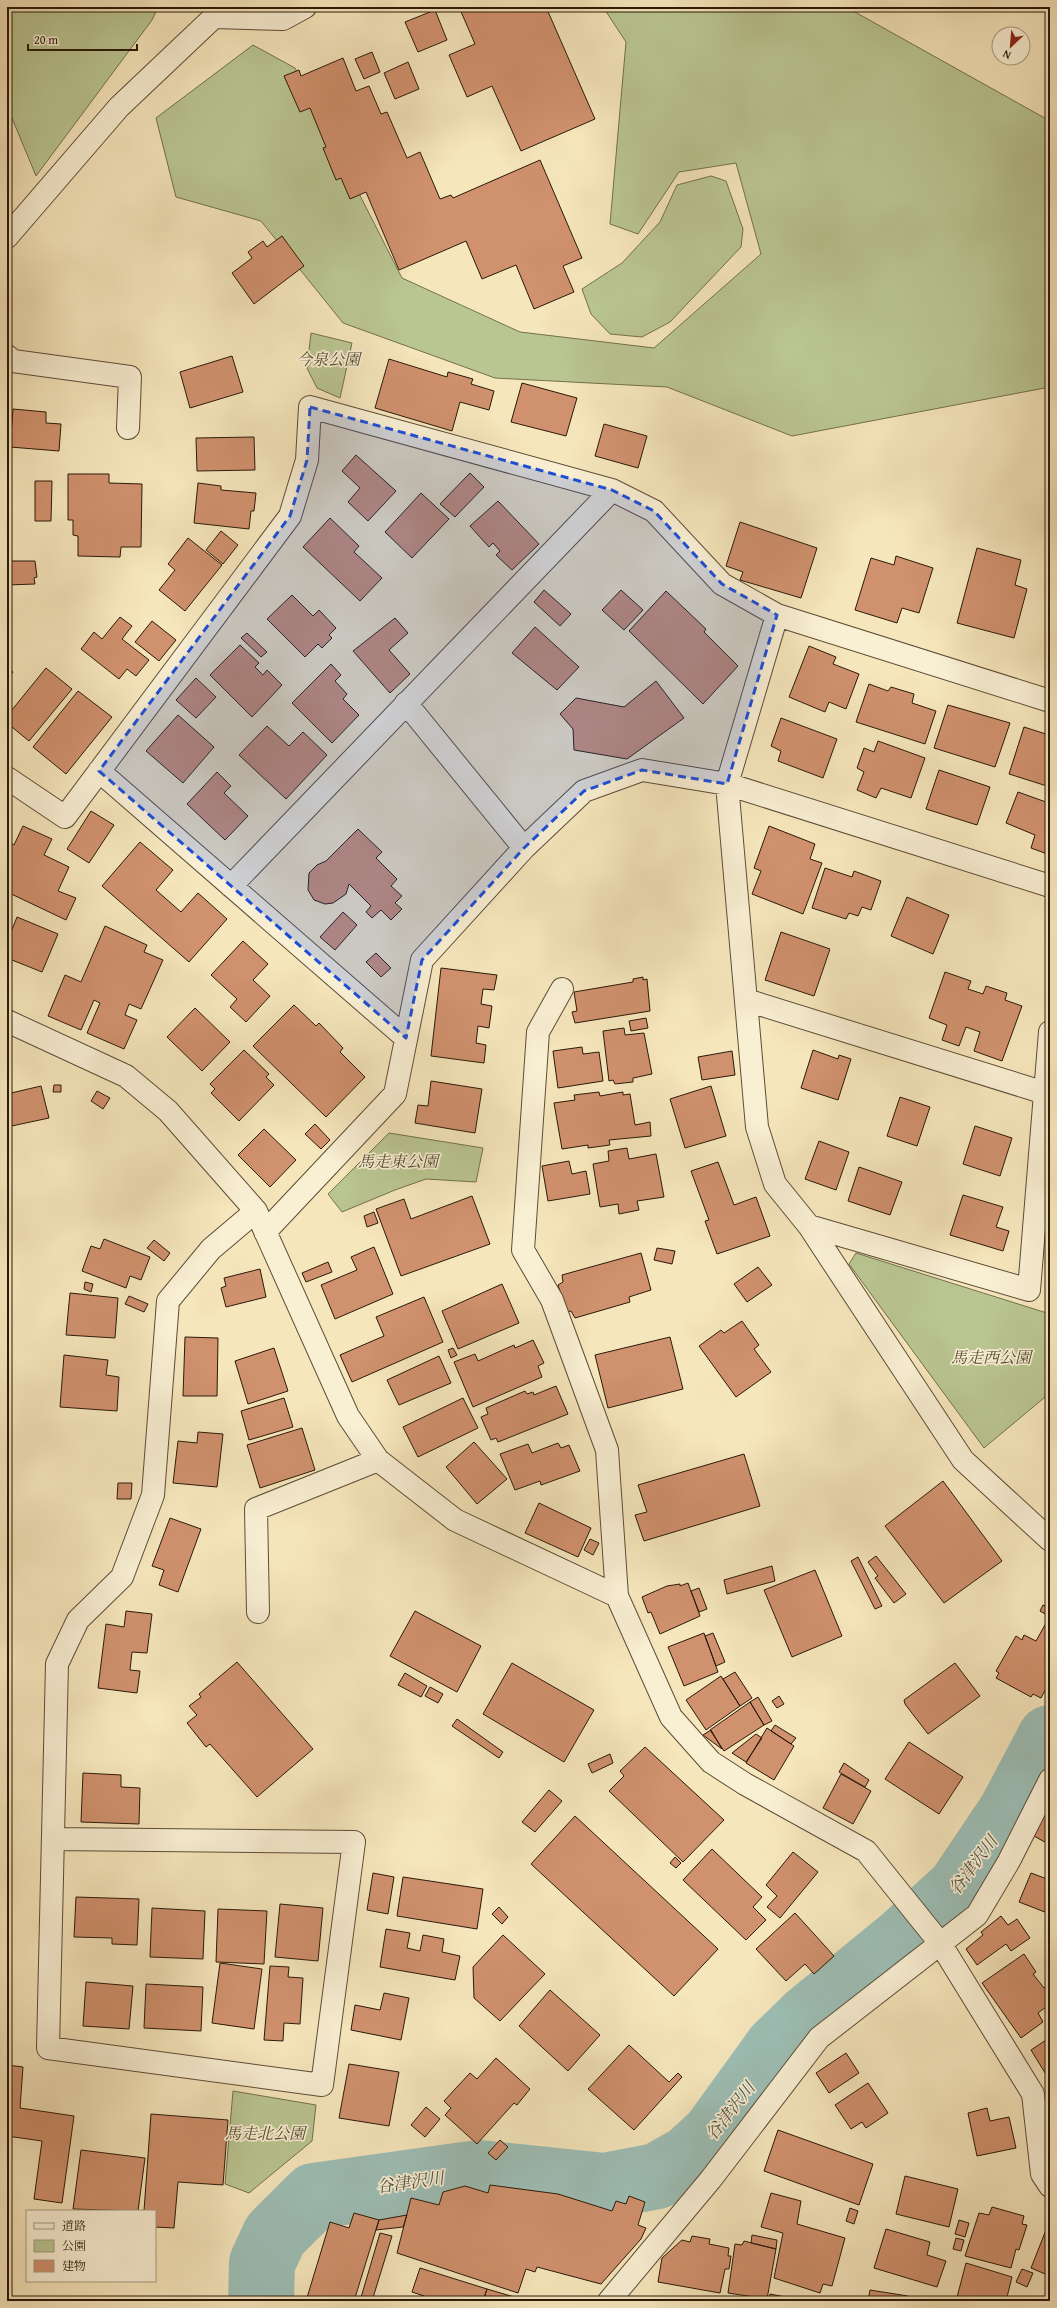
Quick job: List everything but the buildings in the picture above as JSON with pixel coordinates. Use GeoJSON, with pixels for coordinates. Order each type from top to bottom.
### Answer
{"type":"FeatureCollection","features":[{"type":"Feature","properties":{"kind":"street"},"geometry":{"type":"LineString","coordinates":[[7,237],[118,107],[214,17],[283,19],[305,7]]}},
{"type":"Feature","properties":{"kind":"street"},"geometry":{"type":"LineString","coordinates":[[7,356],[13,360],[130,377],[128,428]]}},
{"type":"Feature","properties":{"kind":"street"},"geometry":{"type":"LineString","coordinates":[[7,778],[65,817],[290,516],[307,460],[310,408],[612,490],[654,511],[722,584],[777,616],[1050,701]]}},
{"type":"Feature","properties":{"kind":"street"},"geometry":{"type":"LineString","coordinates":[[231,886],[612,490]]}},
{"type":"Feature","properties":{"kind":"street"},"geometry":{"type":"LineString","coordinates":[[777,616],[727,784],[757,1128],[775,1184],[809,1226],[963,1460],[1050,1540]]}},
{"type":"Feature","properties":{"kind":"street"},"geometry":{"type":"LineString","coordinates":[[406,703],[524,848]]}},
{"type":"Feature","properties":{"kind":"street"},"geometry":{"type":"LineString","coordinates":[[265,1232],[395,1094],[422,960],[524,848],[584,791],[642,770],[727,784],[1050,886]]}},
{"type":"Feature","properties":{"kind":"street"},"geometry":{"type":"LineString","coordinates":[[99,771],[406,1038]]}},
{"type":"Feature","properties":{"kind":"street"},"geometry":{"type":"LineString","coordinates":[[562,989],[538,1032],[523,1250],[552,1300],[607,1450],[617,1596],[671,1717],[711,1762],[745,1784],[866,1851],[940,1943],[1033,2094],[1042,2174],[1050,2186]]}},
{"type":"Feature","properties":{"kind":"street"},"geometry":{"type":"LineString","coordinates":[[746,1000],[1045,1093]]}},
{"type":"Feature","properties":{"kind":"street"},"geometry":{"type":"LineString","coordinates":[[7,1021],[126,1076],[168,1111],[256,1211],[348,1416],[378,1460],[455,1520],[617,1596]]}},
{"type":"Feature","properties":{"kind":"street"},"geometry":{"type":"LineString","coordinates":[[809,1226],[1029,1290],[1050,1032]]}},
{"type":"Feature","properties":{"kind":"street"},"geometry":{"type":"LineString","coordinates":[[54,1840],[354,1842],[322,2085],[48,2048],[58,1664],[78,1620],[122,1577],[154,1496],[168,1301],[210,1249],[256,1211]]}},
{"type":"Feature","properties":{"kind":"street"},"geometry":{"type":"LineString","coordinates":[[258,1612],[256,1509],[378,1460]]}},
{"type":"Feature","properties":{"kind":"street"},"geometry":{"type":"LineString","coordinates":[[609,2301],[711,2179],[818,2038],[977,1915],[1009,1861],[1050,1780]]}},
{"type":"Feature","properties":{"kind":"highlighted area"},"geometry":{"type":"Polygon","coordinates":[[[310,407],[612,490],[654,511],[722,584],[777,615],[727,784],[642,770],[584,791],[524,848],[422,960],[406,1038],[99,771],[290,516],[307,460],[310,407]]]}},
{"type":"Feature","properties":{"kind":"green space"},"geometry":{"type":"Polygon","coordinates":[[[7,7],[158,7],[152,20],[36,176],[7,106],[7,7]]]}},
{"type":"Feature","properties":{"kind":"green space"},"geometry":{"type":"Polygon","coordinates":[[[603,7],[846,7],[1050,121],[1050,387],[792,436],[667,387],[495,378],[343,323],[261,221],[176,197],[156,118],[253,45],[295,68],[402,278],[520,332],[654,348],[761,254],[736,163],[679,172],[638,234],[610,224],[626,42],[603,7]]]}},
{"type":"Feature","properties":{"kind":"green space"},"geometry":{"type":"Polygon","coordinates":[[[711,176],[726,181],[743,229],[741,247],[670,322],[642,337],[610,334],[591,314],[582,289],[622,263],[660,222],[677,185],[711,176]]]}},
{"type":"Feature","properties":{"kind":"green space","name":"今泉公園"},"geometry":{"type":"Polygon","coordinates":[[[311,333],[352,343],[340,398],[317,388],[307,368],[311,333]]]}},
{"type":"Feature","properties":{"kind":"green space","name":"馬走東公園"},"geometry":{"type":"Polygon","coordinates":[[[389,1133],[483,1148],[476,1182],[426,1179],[342,1212],[328,1194],[389,1133]]]}},
{"type":"Feature","properties":{"kind":"green space","name":"馬走西公園"},"geometry":{"type":"Polygon","coordinates":[[[856,1253],[1050,1314],[1050,1393],[984,1448],[849,1264],[856,1253]]]}},
{"type":"Feature","properties":{"kind":"green space","name":"馬走北公園"},"geometry":{"type":"Polygon","coordinates":[[[233,2091],[316,2105],[312,2141],[249,2193],[225,2184],[233,2091]]]}},
{"type":"Feature","properties":{"kind":"waterway","name":"谷津沢川"},"geometry":{"type":"LineString","coordinates":[[261,2301],[262,2263],[275,2235],[314,2196],[479,2173],[605,2186],[657,2176],[689,2158],[714,2135],[777,2048],[810,2016],[902,1941],[960,1888],[1011,1812],[1050,1738]]}}]}
